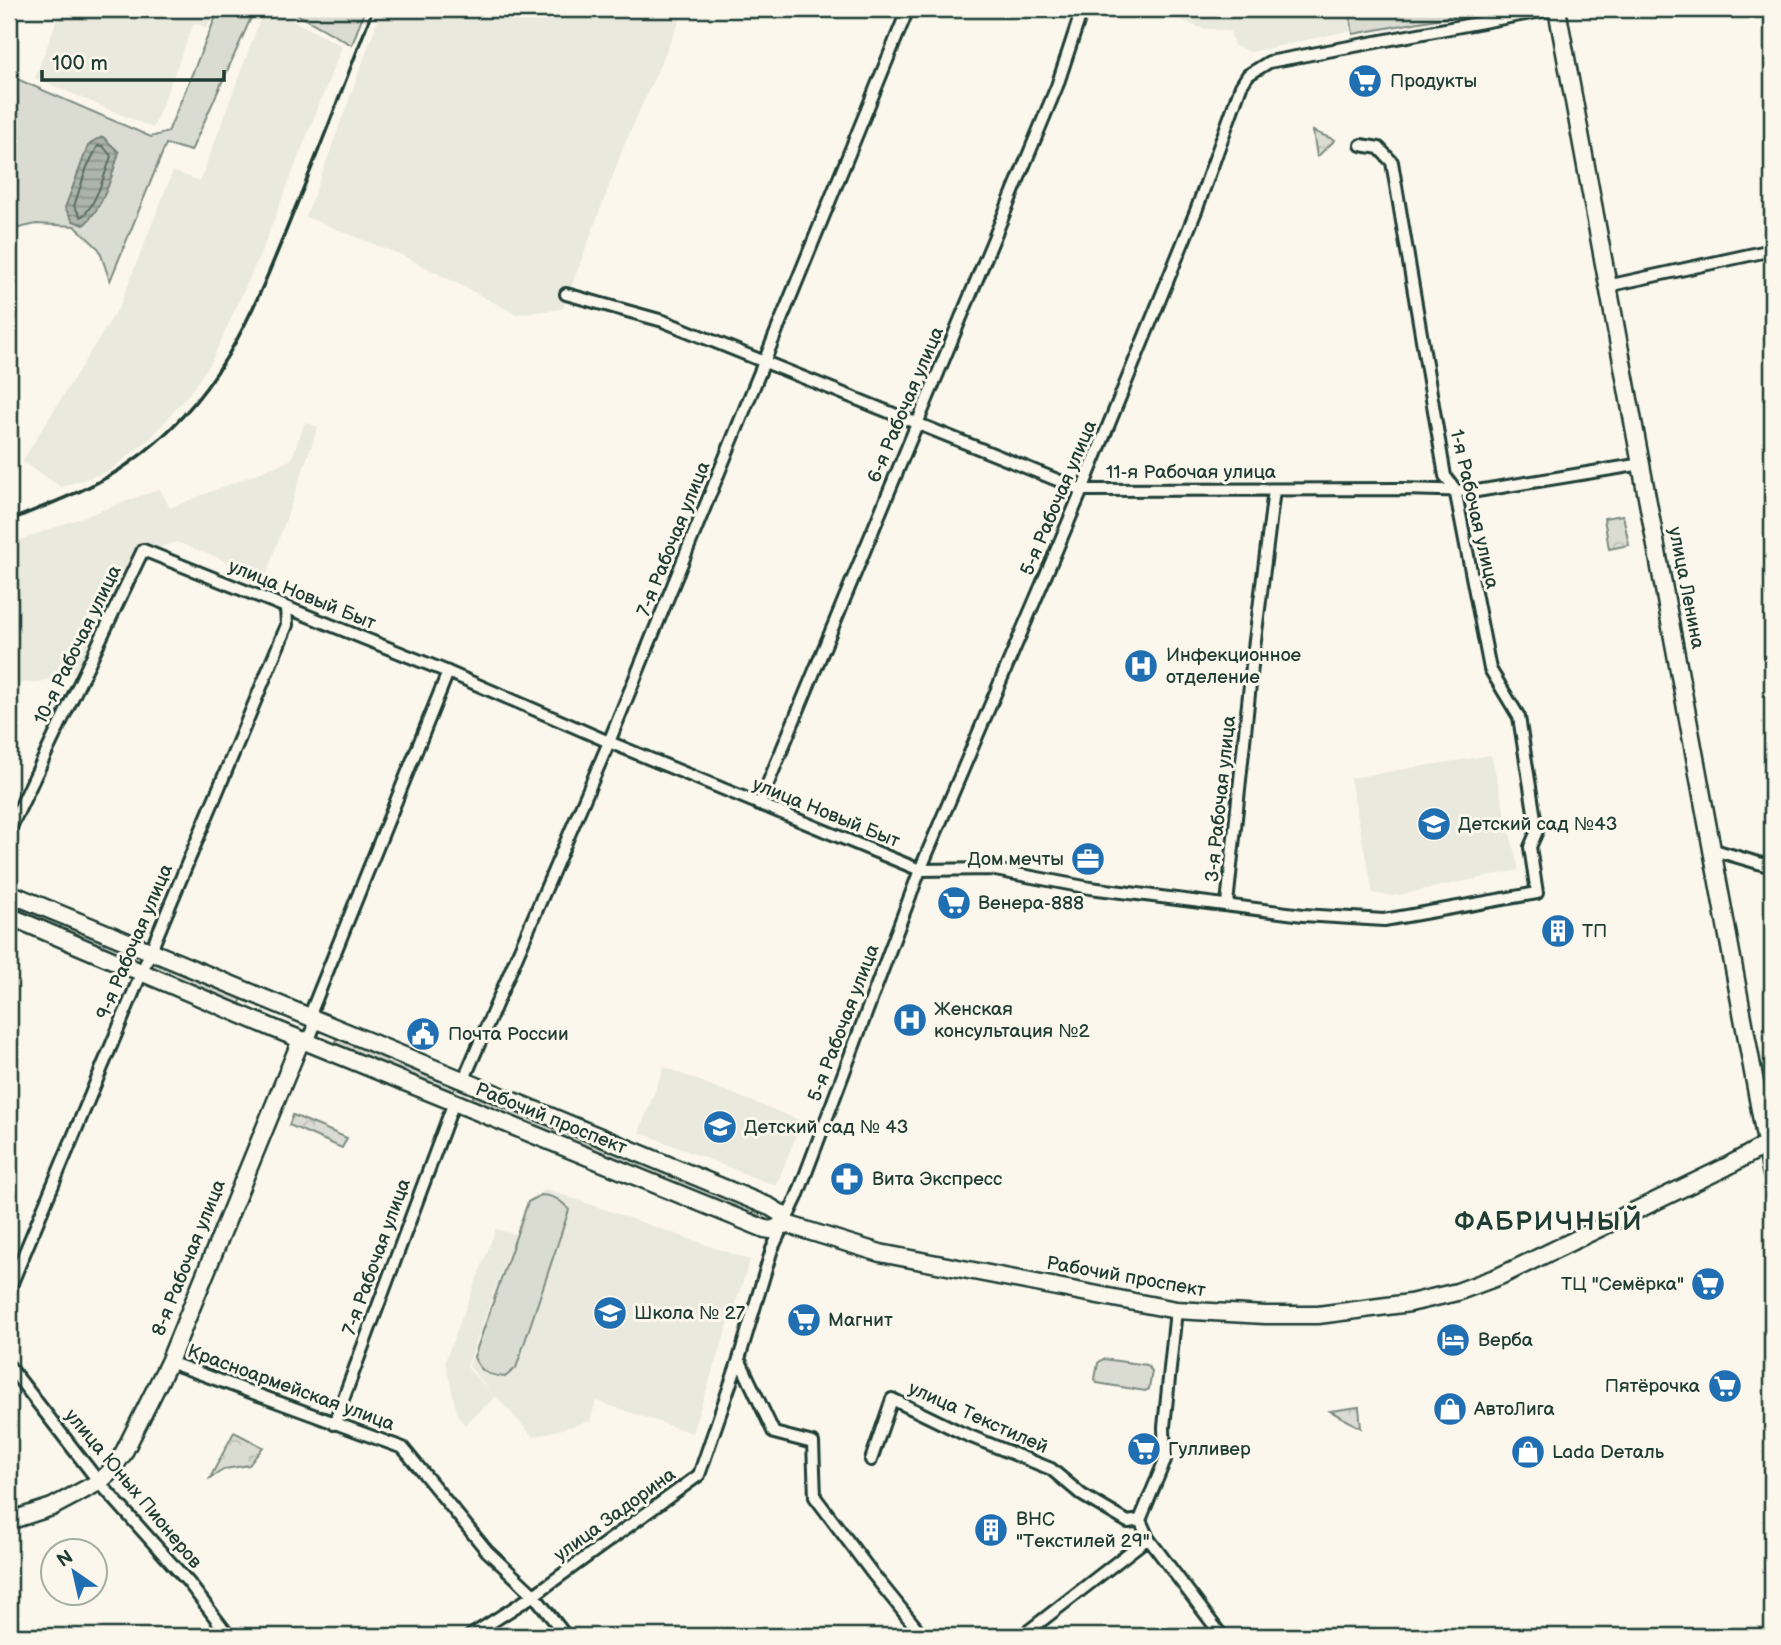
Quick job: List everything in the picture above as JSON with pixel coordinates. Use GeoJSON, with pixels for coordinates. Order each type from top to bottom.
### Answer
{"type":"FeatureCollection","features":[{"type":"Feature","properties":{"kind":"street","name":"7-я Рабочая улица"},"geometry":{"type":"LineString","coordinates":[[464,1079],[610,743],[908,9]]}},
{"type":"Feature","properties":{"kind":"street","name":"улица Ленина"},"geometry":{"type":"LineString","coordinates":[[1555,9],[1769,1144],[1772,1175]]}},
{"type":"Feature","properties":{"kind":"street","name":"5-я Рабочая улица"},"geometry":{"type":"LineString","coordinates":[[786,1224],[920,870],[1082,490],[1196,211],[1241,86],[1248,75],[1269,62],[1555,9]]}},
{"type":"Feature","properties":{"kind":"street","name":"6-я Рабочая улица"},"geometry":{"type":"LineString","coordinates":[[759,805],[1057,86],[1080,16]]}},
{"type":"Feature","properties":{"kind":"street","name":"1-я Рабочая улица"},"geometry":{"type":"LineString","coordinates":[[1361,145],[1379,148],[1392,162],[1445,476],[1455,489],[1490,669],[1519,717],[1537,831],[1530,847],[1537,893]]}},
{"type":"Feature","properties":{"kind":"street"},"geometry":{"type":"LineString","coordinates":[[1607,286],[1772,250]]}},
{"type":"Feature","properties":{"kind":"street","name":"11-я Рабочая улица"},"geometry":{"type":"LineString","coordinates":[[566,294],[663,321],[1082,490],[1477,491],[1642,464]]}},
{"type":"Feature","properties":{"kind":"street","name":"3-я Рабочая улица"},"geometry":{"type":"LineString","coordinates":[[1227,904],[1253,656],[1274,490]]}},
{"type":"Feature","properties":{"kind":"street","name":"улица Новый Быт"},"geometry":{"type":"LineString","coordinates":[[143,550],[448,672],[610,743],[920,870],[990,869],[1090,888],[1303,915],[1384,920],[1537,893]]}},
{"type":"Feature","properties":{"kind":"street","name":"10-я Рабочая улица"},"geometry":{"type":"LineString","coordinates":[[9,831],[143,550]]}},
{"type":"Feature","properties":{"kind":"street","name":"9-я Рабочая улица"},"geometry":{"type":"LineString","coordinates":[[9,1290],[287,625],[286,607]]}},
{"type":"Feature","properties":{"kind":"street","name":"8-я Рабочая улица"},"geometry":{"type":"LineString","coordinates":[[99,1482],[123,1454],[169,1362],[293,1023],[448,672]]}},
{"type":"Feature","properties":{"kind":"street"},"geometry":{"type":"LineString","coordinates":[[1714,850],[1772,867]]}},
{"type":"Feature","properties":{"kind":"street","name":"Рабочий проспект"},"geometry":{"type":"LineString","coordinates":[[9,893],[150,952],[454,1102],[761,1228],[771,1230],[786,1224],[880,1253],[1176,1310],[1318,1315],[1399,1305],[1450,1295],[1500,1276],[1769,1144]]}},
{"type":"Feature","properties":{"kind":"street","name":"Рабочий проспект"},"geometry":{"type":"LineString","coordinates":[[9,916],[141,974],[464,1079],[770,1207],[780,1213],[786,1224]]}},
{"type":"Feature","properties":{"kind":"street","name":"7-я Рабочая улица"},"geometry":{"type":"LineString","coordinates":[[334,1424],[454,1102]]}},
{"type":"Feature","properties":{"kind":"street","name":"улица Задорина"},"geometry":{"type":"LineString","coordinates":[[470,1636],[534,1595],[699,1475],[739,1359],[772,1249],[786,1224]]}},
{"type":"Feature","properties":{"kind":"street"},"geometry":{"type":"LineString","coordinates":[[1176,1310],[1164,1427],[1165,1460],[1140,1520],[1149,1538],[1222,1636]]}},
{"type":"Feature","properties":{"kind":"street"},"geometry":{"type":"LineString","coordinates":[[739,1359],[774,1433],[813,1443],[815,1497],[923,1636]]}},
{"type":"Feature","properties":{"kind":"street","name":"Красноармейская улица"},"geometry":{"type":"LineString","coordinates":[[169,1362],[402,1448],[487,1551],[534,1595],[566,1636]]}},
{"type":"Feature","properties":{"kind":"street","name":"улица Юных Пионеров"},"geometry":{"type":"LineString","coordinates":[[9,1366],[99,1482],[189,1583],[229,1636]]}},
{"type":"Feature","properties":{"kind":"street","name":"улица Текстилей"},"geometry":{"type":"LineString","coordinates":[[871,1460],[892,1399],[962,1433],[1051,1469],[1082,1495],[1128,1522],[1140,1520]]}},
{"type":"Feature","properties":{"kind":"street"},"geometry":{"type":"LineString","coordinates":[[9,1521],[52,1507],[99,1482]]}},
{"type":"Feature","properties":{"kind":"street"},"geometry":{"type":"LineString","coordinates":[[1022,1636],[1149,1538]]}},
{"type":"Feature","properties":{"kind":"shaded area"},"geometry":{"type":"Polygon","coordinates":[[[61,9],[215,9],[207,28],[194,23],[153,128],[35,78],[61,9]]]}},
{"type":"Feature","properties":{"kind":"shaded area"},"geometry":{"type":"Polygon","coordinates":[[[264,9],[271,9],[342,46],[261,253],[212,360],[193,389],[150,439],[109,471],[61,487],[22,461],[120,305],[173,171],[200,181],[264,9]]]}},
{"type":"Feature","properties":{"kind":"shaded area"},"geometry":{"type":"Polygon","coordinates":[[[382,9],[685,9],[626,141],[563,309],[516,314],[406,257],[306,217],[382,9]]]}},
{"type":"Feature","properties":{"kind":"shaded area"},"geometry":{"type":"Polygon","coordinates":[[[1157,9],[1480,9],[1339,33],[1251,52],[1234,46],[1230,31],[1200,28],[1157,9]]]}},
{"type":"Feature","properties":{"kind":"shaded area"},"geometry":{"type":"Polygon","coordinates":[[[305,422],[318,427],[266,576],[176,542],[130,557],[104,618],[74,673],[38,682],[9,683],[9,544],[160,489],[170,508],[291,460],[305,422]]]}},
{"type":"Feature","properties":{"kind":"shaded area","name":"Детский сад №43"},"geometry":{"type":"Polygon","coordinates":[[[1491,755],[1519,870],[1393,896],[1373,893],[1350,778],[1491,755]]]}},
{"type":"Feature","properties":{"kind":"shaded area","name":"Детский сад № 43"},"geometry":{"type":"Polygon","coordinates":[[[664,1067],[802,1121],[776,1186],[639,1132],[664,1067]]]}},
{"type":"Feature","properties":{"kind":"shaded area","name":"Школа № 27"},"geometry":{"type":"Polygon","coordinates":[[[546,1189],[750,1260],[692,1433],[596,1401],[590,1421],[533,1437],[496,1396],[465,1425],[458,1417],[445,1361],[496,1229],[515,1234],[527,1201],[546,1189]],[[511,1243],[467,1367],[493,1395],[469,1366],[511,1243]]]}},
{"type":"Feature","properties":{"kind":"green space"},"geometry":{"type":"Polygon","coordinates":[[[219,9],[255,9],[191,151],[166,144],[110,281],[99,249],[75,226],[36,224],[11,230],[19,154],[15,78],[151,137],[168,132],[219,9]]]}},
{"type":"Feature","properties":{"kind":"green space"},"geometry":{"type":"Polygon","coordinates":[[[288,9],[365,9],[352,45],[288,9]]]}},
{"type":"Feature","properties":{"kind":"green space"},"geometry":{"type":"Polygon","coordinates":[[[1349,9],[1492,9],[1353,34],[1349,9]]]}},
{"type":"Feature","properties":{"kind":"green space"},"geometry":{"type":"Polygon","coordinates":[[[1313,131],[1335,140],[1317,157],[1313,131]]]}},
{"type":"Feature","properties":{"kind":"green space"},"geometry":{"type":"Polygon","coordinates":[[[1623,515],[1629,545],[1609,549],[1604,518],[1623,515]]]}},
{"type":"Feature","properties":{"kind":"green space"},"geometry":{"type":"Polygon","coordinates":[[[9,902],[130,952],[126,960],[9,911],[9,902]]]}},
{"type":"Feature","properties":{"kind":"green space"},"geometry":{"type":"Polygon","coordinates":[[[152,961],[242,998],[239,1006],[149,969],[152,961]]]}},
{"type":"Feature","properties":{"kind":"green space"},"geometry":{"type":"Polygon","coordinates":[[[337,1038],[456,1086],[453,1093],[334,1045],[337,1038]]]}},
{"type":"Feature","properties":{"kind":"green space"},"geometry":{"type":"Polygon","coordinates":[[[475,1093],[761,1212],[757,1220],[471,1101],[475,1093]]]}},
{"type":"Feature","properties":{"kind":"green space"},"geometry":{"type":"Polygon","coordinates":[[[293,1115],[347,1138],[342,1148],[289,1125],[293,1115]]]}},
{"type":"Feature","properties":{"kind":"green space"},"geometry":{"type":"Polygon","coordinates":[[[541,1195],[557,1199],[569,1210],[516,1368],[505,1377],[494,1375],[482,1370],[474,1357],[528,1202],[541,1195]]]}},
{"type":"Feature","properties":{"kind":"green space"},"geometry":{"type":"Polygon","coordinates":[[[1103,1359],[1147,1365],[1152,1371],[1149,1389],[1145,1391],[1097,1383],[1095,1379],[1098,1363],[1103,1359]]]}},
{"type":"Feature","properties":{"kind":"green space"},"geometry":{"type":"Polygon","coordinates":[[[1359,1407],[1361,1428],[1330,1411],[1359,1407]]]}},
{"type":"Feature","properties":{"kind":"green space"},"geometry":{"type":"Polygon","coordinates":[[[234,1432],[263,1447],[249,1465],[225,1469],[210,1478],[234,1432]]]}},
{"type":"Feature","properties":{"kind":"water"},"geometry":{"type":"Polygon","coordinates":[[[103,137],[119,152],[102,201],[84,225],[73,221],[65,208],[88,146],[103,137]]]}},
{"type":"Feature","properties":{"kind":"railway"},"geometry":{"type":"LineString","coordinates":[[9,521],[85,489],[128,464],[161,438],[212,380],[250,315],[266,280],[373,9]]}},
{"type":"Feature","properties":{"kind":"place","name":"Продукты"},"geometry":{"type":"Point","coordinates":[1365,81]}},
{"type":"Feature","properties":{"kind":"place","name":"Инфекционное отделение"},"geometry":{"type":"Point","coordinates":[1141,666]}},
{"type":"Feature","properties":{"kind":"place","name":"Детский сад №43"},"geometry":{"type":"Point","coordinates":[1434,824]}},
{"type":"Feature","properties":{"kind":"place","name":"Дом мечты"},"geometry":{"type":"Point","coordinates":[1088,859]}},
{"type":"Feature","properties":{"kind":"place","name":"Венера-888"},"geometry":{"type":"Point","coordinates":[954,903]}},
{"type":"Feature","properties":{"kind":"place","name":"ТП"},"geometry":{"type":"Point","coordinates":[1558,931]}},
{"type":"Feature","properties":{"kind":"place","name":"Женская консультация №2"},"geometry":{"type":"Point","coordinates":[910,1020]}},
{"type":"Feature","properties":{"kind":"place","name":"Почта России"},"geometry":{"type":"Point","coordinates":[423,1034]}},
{"type":"Feature","properties":{"kind":"place","name":"Детский сад № 43"},"geometry":{"type":"Point","coordinates":[720,1127]}},
{"type":"Feature","properties":{"kind":"place","name":"Вита Экспресс"},"geometry":{"type":"Point","coordinates":[847,1179]}},
{"type":"Feature","properties":{"kind":"place","name":"ТЦ \"Семёрка\""},"geometry":{"type":"Point","coordinates":[1708,1284]}},
{"type":"Feature","properties":{"kind":"place","name":"Школа № 27"},"geometry":{"type":"Point","coordinates":[610,1313]}},
{"type":"Feature","properties":{"kind":"place","name":"Магнит"},"geometry":{"type":"Point","coordinates":[804,1320]}},
{"type":"Feature","properties":{"kind":"place","name":"Верба"},"geometry":{"type":"Point","coordinates":[1453,1340]}},
{"type":"Feature","properties":{"kind":"place","name":"Пятёрочка"},"geometry":{"type":"Point","coordinates":[1725,1386]}},
{"type":"Feature","properties":{"kind":"place","name":"АвтоЛига"},"geometry":{"type":"Point","coordinates":[1450,1409]}},
{"type":"Feature","properties":{"kind":"place","name":"Гулливер"},"geometry":{"type":"Point","coordinates":[1144,1449]}},
{"type":"Feature","properties":{"kind":"place","name":"Lada Dеталь"},"geometry":{"type":"Point","coordinates":[1528,1452]}},
{"type":"Feature","properties":{"kind":"place","name":"ВНС \"Текстилей 29\""},"geometry":{"type":"Point","coordinates":[991,1530]}},
{"type":"Feature","properties":{"kind":"district","name":"ФАБРИЧНЫЙ"},"geometry":{"type":"Point","coordinates":[1549,1222]}}]}
